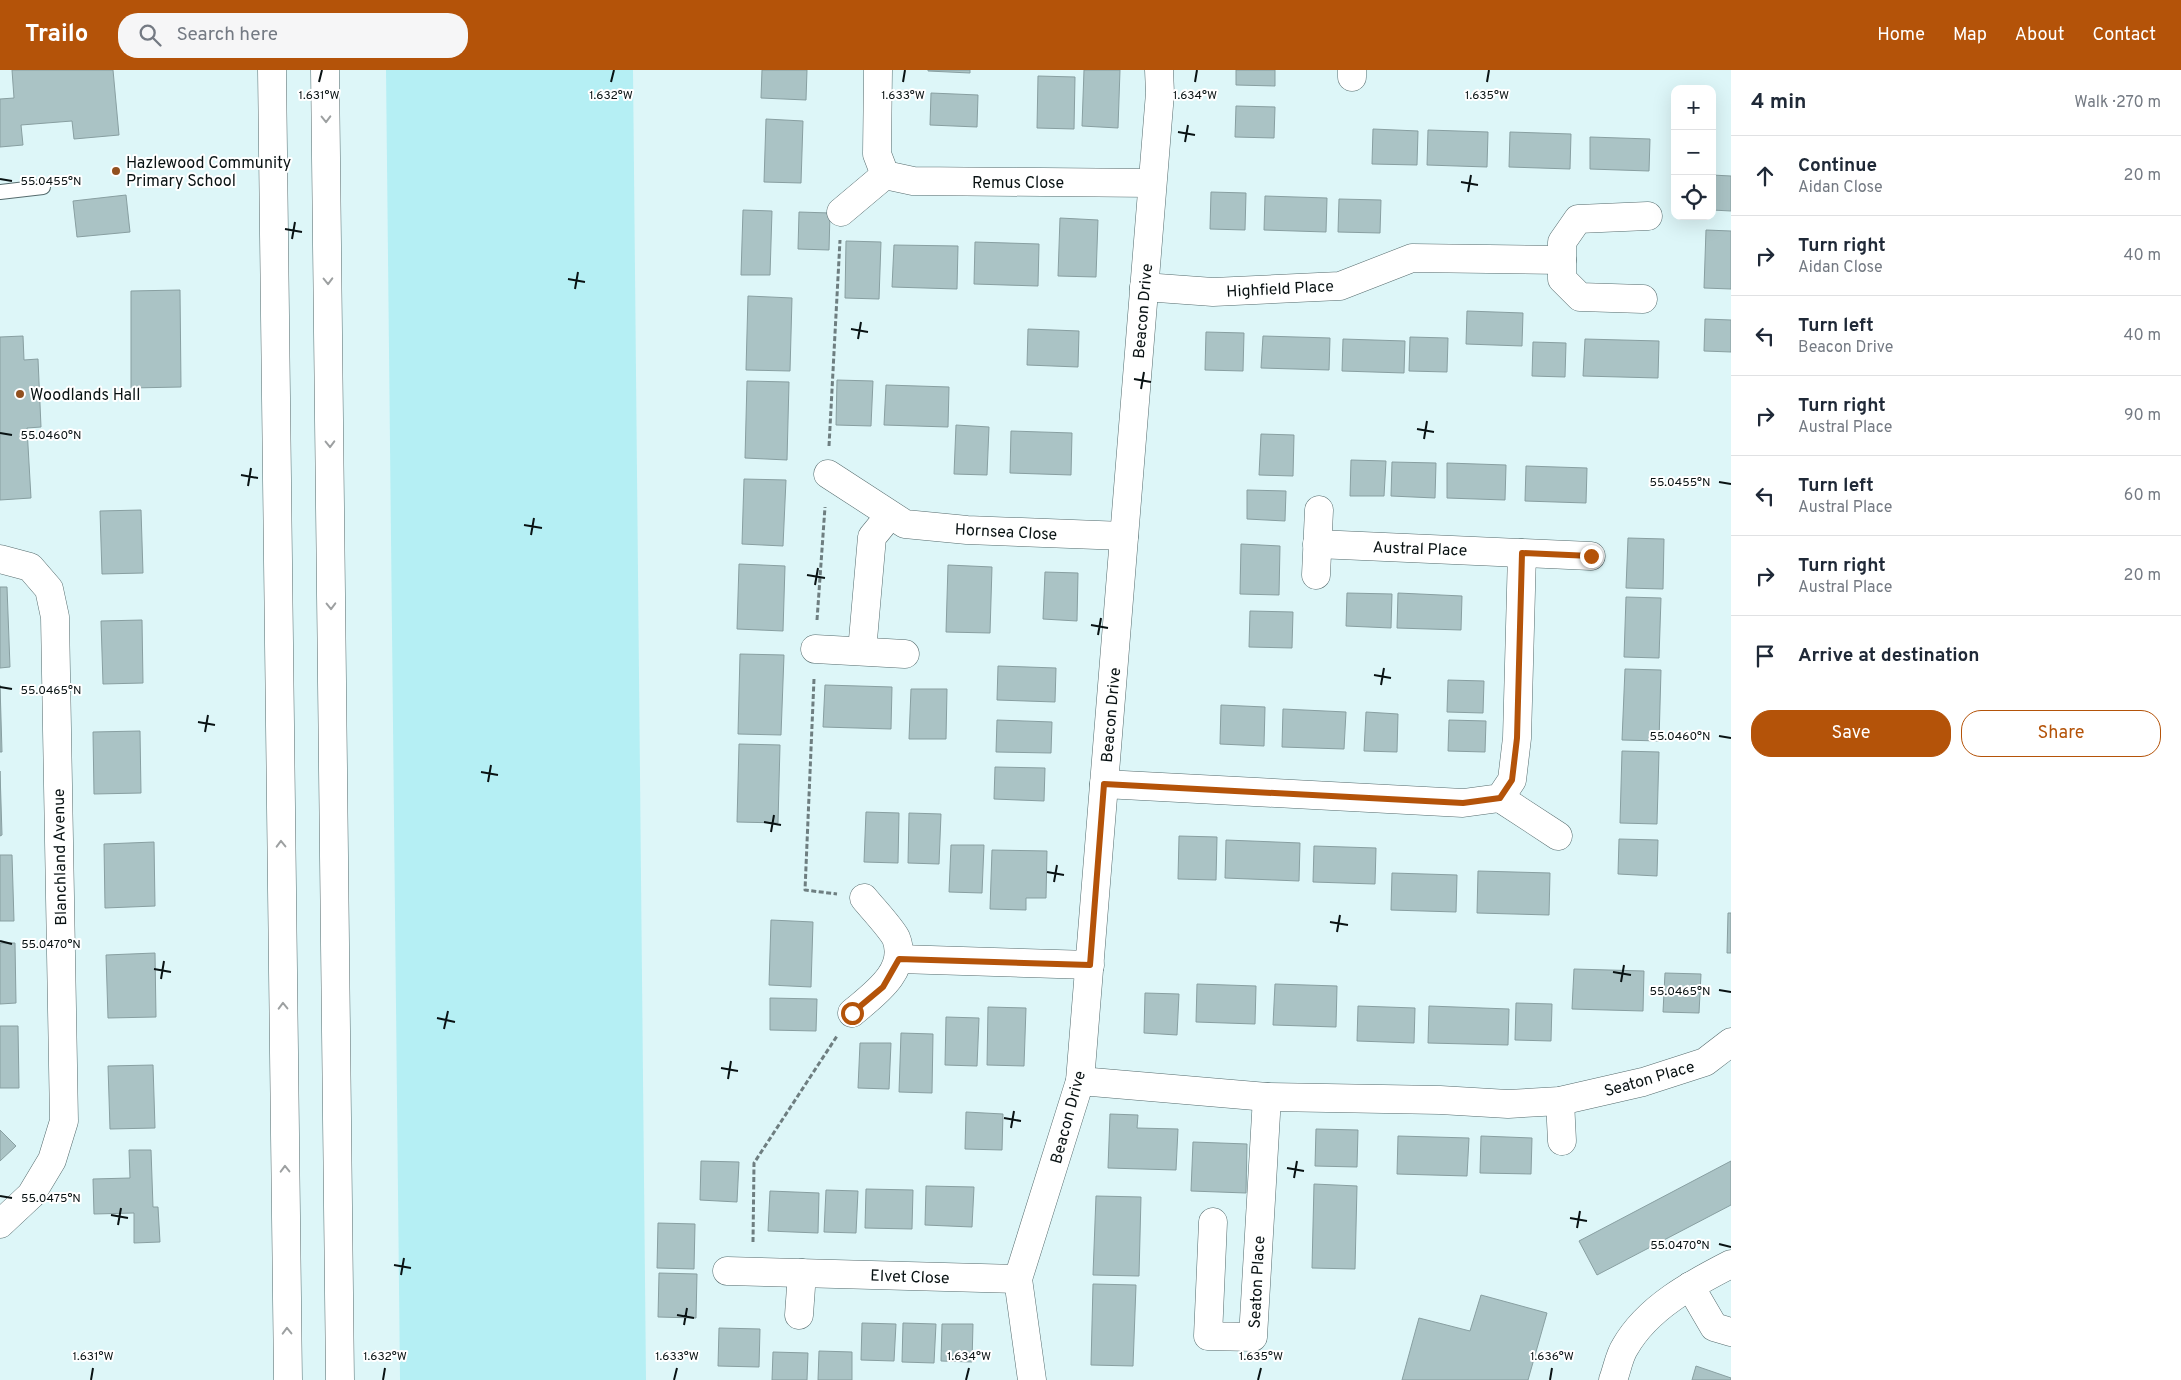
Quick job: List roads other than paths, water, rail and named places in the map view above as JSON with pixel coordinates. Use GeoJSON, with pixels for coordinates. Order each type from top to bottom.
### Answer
{"type":"FeatureCollection","features":[{"type":"Feature","properties":{"kind":"main road"},"geometry":{"type":"LineString","coordinates":[[272,70],[288,1380]]}},
{"type":"Feature","properties":{"kind":"main road"},"geometry":{"type":"LineString","coordinates":[[325,70],[340,1380]]}},
{"type":"Feature","properties":{"kind":"main road"},"geometry":{"type":"LineString","coordinates":[[841,212],[885,175],[877,154],[878,70]]}},
{"type":"Feature","properties":{"kind":"main road","name":"Beacon Drive"},"geometry":{"type":"LineString","coordinates":[[1032,1380],[1018,1278],[1080,1081],[1160,93],[1159,70]]}},
{"type":"Feature","properties":{"kind":"main road","name":"Remus Close"},"geometry":{"type":"LineString","coordinates":[[885,175],[913,181],[1152,183]]}},
{"type":"Feature","properties":{"kind":"main road"},"geometry":{"type":"LineString","coordinates":[[1643,299],[1580,297],[1562,279],[1562,242],[1578,219],[1648,216]]}},
{"type":"Feature","properties":{"kind":"main road","name":"Highfield Place"},"geometry":{"type":"LineString","coordinates":[[1144,287],[1213,292],[1340,286],[1412,258],[1562,260]]}},
{"type":"Feature","properties":{"kind":"main road","name":"Hornsea Close"},"geometry":{"type":"LineString","coordinates":[[828,474],[905,524],[967,530],[1124,536]]}},
{"type":"Feature","properties":{"kind":"main road"},"geometry":{"type":"LineString","coordinates":[[1316,575],[1319,510]]}},
{"type":"Feature","properties":{"kind":"main road"},"geometry":{"type":"LineString","coordinates":[[862,652],[872,537],[890,515]]}},
{"type":"Feature","properties":{"kind":"main road","name":"Austral Place"},"geometry":{"type":"LineString","coordinates":[[1317,544],[1591,556]]}},
{"type":"Feature","properties":{"kind":"main road"},"geometry":{"type":"LineString","coordinates":[[1500,798],[1512,780],[1517,738],[1522,553]]}},
{"type":"Feature","properties":{"kind":"main road","name":"Blanchland Avenue"},"geometry":{"type":"LineString","coordinates":[[0,559],[30,567],[49,589],[55,617],[64,1121],[52,1160],[31,1195],[0,1224]]}},
{"type":"Feature","properties":{"kind":"main road"},"geometry":{"type":"LineString","coordinates":[[815,649],[905,654]]}},
{"type":"Feature","properties":{"kind":"main road"},"geometry":{"type":"LineString","coordinates":[[1104,784],[1463,803],[1500,798],[1558,836]]}},
{"type":"Feature","properties":{"kind":"main road"},"geometry":{"type":"LineString","coordinates":[[852,1013],[883,987],[899,959],[896,938],[864,898]]}},
{"type":"Feature","properties":{"kind":"main road"},"geometry":{"type":"LineString","coordinates":[[899,959],[1090,965]]}},
{"type":"Feature","properties":{"kind":"main road","name":"Seaton Place"},"geometry":{"type":"LineString","coordinates":[[1080,1081],[1267,1096],[1440,1100],[1508,1104],[1560,1101],[1643,1082],[1705,1062],[1731,1042]]}},
{"type":"Feature","properties":{"kind":"main road","name":"Seaton Place"},"geometry":{"type":"LineString","coordinates":[[1213,1222],[1208,1336],[1253,1337],[1267,1096]]}},
{"type":"Feature","properties":{"kind":"main road"},"geometry":{"type":"LineString","coordinates":[[1560,1101],[1562,1141]]}},
{"type":"Feature","properties":{"kind":"main road"},"geometry":{"type":"LineString","coordinates":[[1613,1380],[1624,1347],[1652,1314],[1690,1286],[1731,1264]]}},
{"type":"Feature","properties":{"kind":"main road","name":"Elvet Close"},"geometry":{"type":"LineString","coordinates":[[727,1271],[1018,1278]]}},
{"type":"Feature","properties":{"kind":"main road"},"geometry":{"type":"LineString","coordinates":[[800,1315],[802,1273]]}},
{"type":"Feature","properties":{"kind":"main road"},"geometry":{"type":"LineString","coordinates":[[1690,1286],[1714,1327],[1731,1332]]}},
{"type":"Feature","properties":{"kind":"lane"},"geometry":{"type":"LineString","coordinates":[[0,192],[43,187]]}},
{"type":"Feature","properties":{"kind":"place","name":"Hazlewood Community Primary School"},"geometry":{"type":"Point","coordinates":[116,171]}},
{"type":"Feature","properties":{"kind":"place","name":"Woodlands Hall"},"geometry":{"type":"Point","coordinates":[20,394]}}]}
